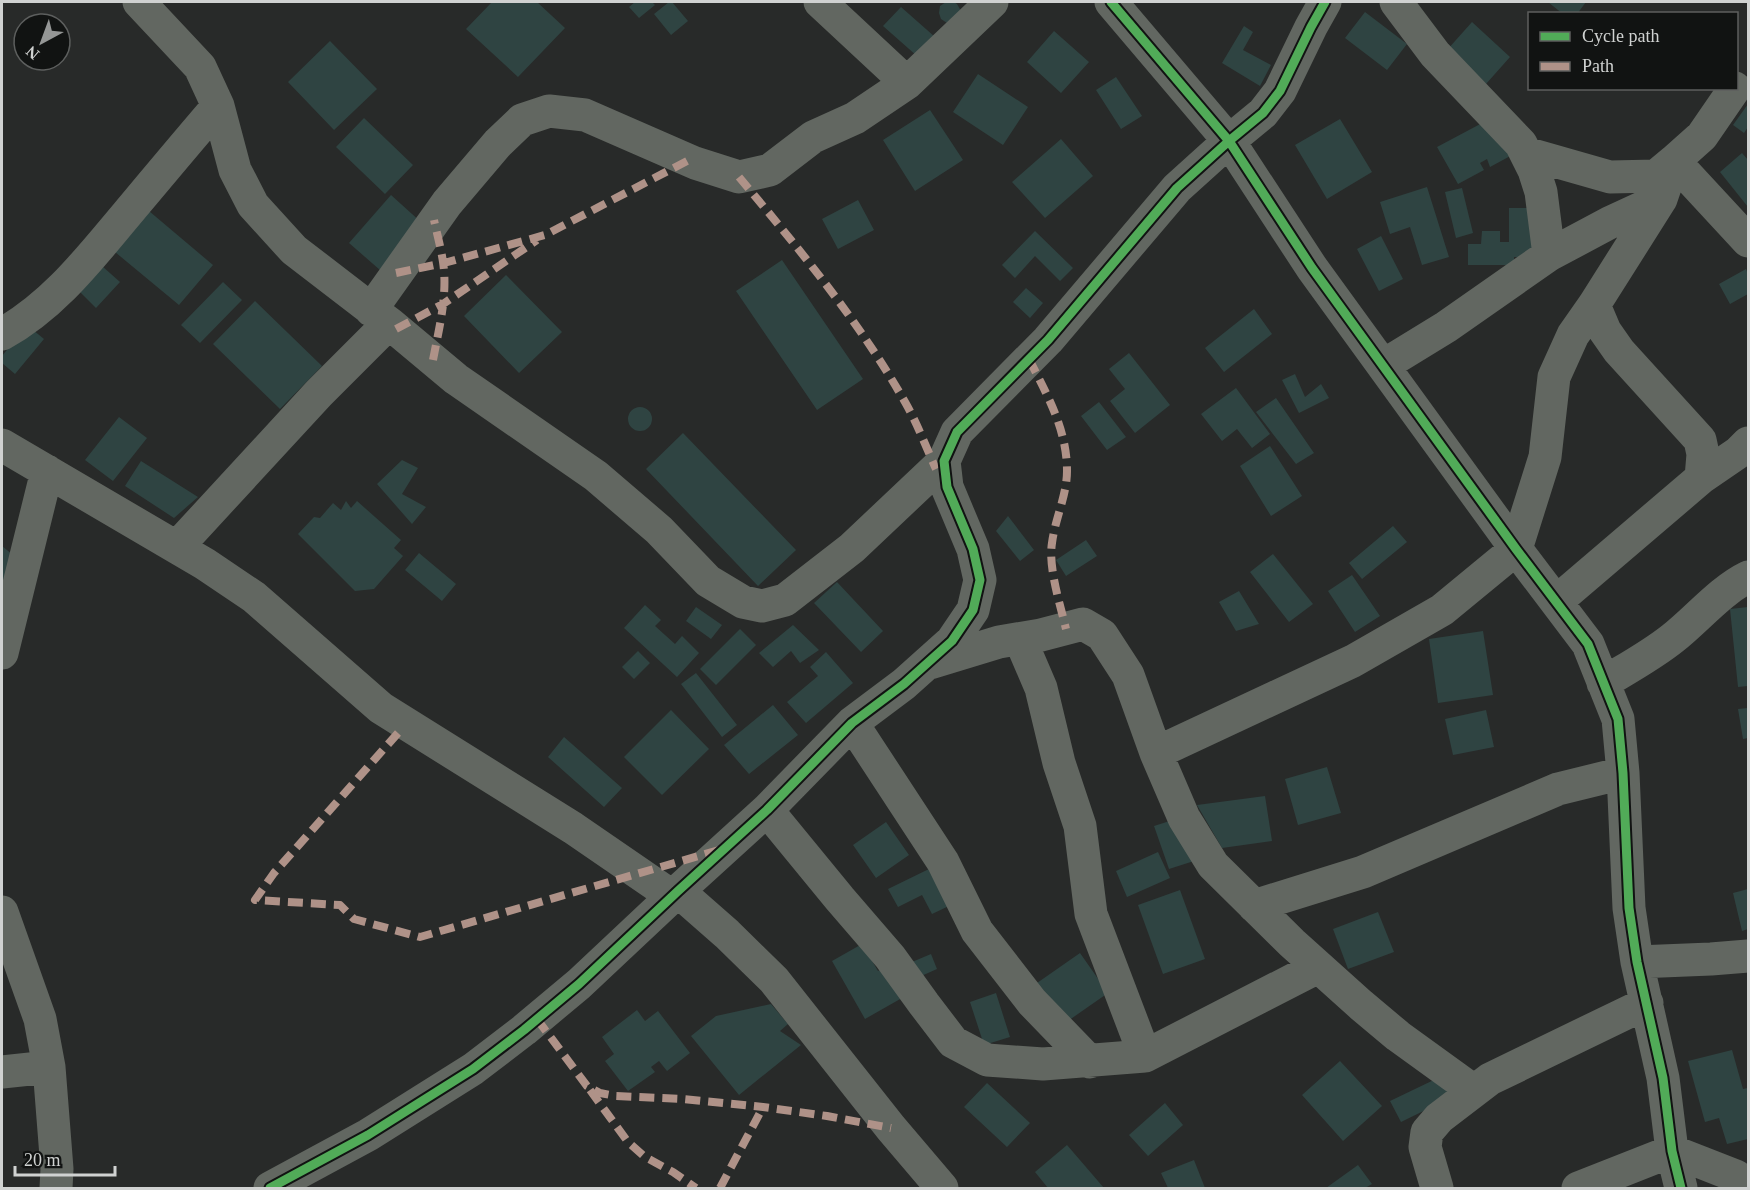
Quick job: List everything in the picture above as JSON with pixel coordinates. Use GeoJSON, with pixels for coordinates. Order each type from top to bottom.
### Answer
{"type":"FeatureCollection","features":[{"type":"Feature","properties":{"kind":"street"},"geometry":{"type":"LineString","coordinates":[[139,2],[200,67],[218,106],[235,170],[253,205],[294,250],[380,316],[456,379],[596,476],[659,530],[708,581],[743,602],[762,606],[785,600],[852,548],[944,461],[957,432],[1048,340],[1177,188],[1228,141],[1263,113],[1280,91],[1311,27],[1326,2]]}},
{"type":"Feature","properties":{"kind":"street"},"geometry":{"type":"LineString","coordinates":[[820,2],[907,83]]}},
{"type":"Feature","properties":{"kind":"street"},"geometry":{"type":"LineString","coordinates":[[177,546],[319,393],[380,316],[447,203],[498,143],[522,120],[549,111],[585,115],[695,163],[738,177],[770,170],[813,137],[855,118],[907,83],[992,2]]}},
{"type":"Feature","properties":{"kind":"street"},"geometry":{"type":"LineString","coordinates":[[1111,2],[1228,141],[1312,268],[1516,549],[1588,644],[1618,719],[1623,773],[1629,908],[1637,962],[1663,1078],[1672,1151],[1681,1188]]}},
{"type":"Feature","properties":{"kind":"street"},"geometry":{"type":"LineString","coordinates":[[1396,2],[1435,54],[1521,144],[1534,170],[1541,192],[1549,255]]}},
{"type":"Feature","properties":{"kind":"street"},"geometry":{"type":"LineString","coordinates":[[1738,85],[1749,69]]}},
{"type":"Feature","properties":{"kind":"street"},"geometry":{"type":"LineString","coordinates":[[1526,153],[1610,177],[1656,176],[1702,136],[1735,90]]}},
{"type":"Feature","properties":{"kind":"street"},"geometry":{"type":"LineString","coordinates":[[2,334],[23,322],[52,299],[108,237],[218,106]]}},
{"type":"Feature","properties":{"kind":"street"},"geometry":{"type":"LineString","coordinates":[[1156,753],[1353,661],[1442,610],[1516,549],[1545,457],[1554,377],[1573,335],[1661,199],[1674,161]]}},
{"type":"Feature","properties":{"kind":"street"},"geometry":{"type":"LineString","coordinates":[[1674,161],[1749,240]]}},
{"type":"Feature","properties":{"kind":"street"},"geometry":{"type":"LineString","coordinates":[[1384,365],[1446,327],[1549,255],[1661,199]]}},
{"type":"Feature","properties":{"kind":"street"},"geometry":{"type":"LineString","coordinates":[[1594,305],[1605,331],[1619,351],[1700,440],[1719,448],[1744,448]]}},
{"type":"Feature","properties":{"kind":"street"},"geometry":{"type":"LineString","coordinates":[[1700,440],[1703,454],[1701,478]]}},
{"type":"Feature","properties":{"kind":"street"},"geometry":{"type":"LineString","coordinates":[[2,445],[177,546],[254,597],[381,708],[675,894],[728,934],[774,980],[891,1128],[942,1188]]}},
{"type":"Feature","properties":{"kind":"street"},"geometry":{"type":"LineString","coordinates":[[1557,601],[1701,478],[1744,448]]}},
{"type":"Feature","properties":{"kind":"street"},"geometry":{"type":"LineString","coordinates":[[270,1188],[368,1135],[473,1069],[524,1030],[579,984],[767,810],[852,723],[904,684],[952,641],[973,610],[980,580],[973,549],[947,487],[944,461]]}},
{"type":"Feature","properties":{"kind":"street"},"geometry":{"type":"LineString","coordinates":[[2,653],[47,471]]}},
{"type":"Feature","properties":{"kind":"street"},"geometry":{"type":"LineString","coordinates":[[1603,683],[1672,639],[1722,595],[1741,580],[1749,577]]}},
{"type":"Feature","properties":{"kind":"street"},"geometry":{"type":"LineString","coordinates":[[926,664],[999,642],[1083,624],[1102,635],[1128,675],[1156,753],[1184,818],[1213,865],[1318,967],[1398,1036],[1474,1092]]}},
{"type":"Feature","properties":{"kind":"street"},"geometry":{"type":"LineString","coordinates":[[1020,639],[1041,688],[1059,763],[1080,826],[1091,914],[1145,1056]]}},
{"type":"Feature","properties":{"kind":"street"},"geometry":{"type":"LineString","coordinates":[[852,723],[943,862],[977,931],[1032,1002],[1090,1062]]}},
{"type":"Feature","properties":{"kind":"street"},"geometry":{"type":"LineString","coordinates":[[1254,906],[1363,872],[1457,834],[1558,789],[1623,773]]}},
{"type":"Feature","properties":{"kind":"street"},"geometry":{"type":"LineString","coordinates":[[767,810],[890,957],[953,1042],[987,1060],[1042,1064],[1145,1056],[1318,967]]}},
{"type":"Feature","properties":{"kind":"street"},"geometry":{"type":"LineString","coordinates":[[2,912],[40,1019],[49,1067],[57,1169],[56,1188]]}},
{"type":"Feature","properties":{"kind":"street"},"geometry":{"type":"LineString","coordinates":[[1637,962],[1749,956]]}},
{"type":"Feature","properties":{"kind":"street"},"geometry":{"type":"LineString","coordinates":[[1437,1188],[1425,1147],[1427,1132],[1439,1118],[1490,1079],[1647,1003]]}},
{"type":"Feature","properties":{"kind":"street"},"geometry":{"type":"LineString","coordinates":[[2,1072],[49,1067]]}},
{"type":"Feature","properties":{"kind":"street"},"geometry":{"type":"LineString","coordinates":[[1578,1188],[1672,1151],[1736,1179]]}},
{"type":"Feature","properties":{"kind":"building"},"geometry":{"type":"Polygon","coordinates":[[[492,2],[537,2],[565,28],[518,77],[466,29],[492,2]]]}},
{"type":"Feature","properties":{"kind":"building"},"geometry":{"type":"Polygon","coordinates":[[[635,2],[652,2],[655,5],[639,18],[629,7],[635,2]]]}},
{"type":"Feature","properties":{"kind":"building"},"geometry":{"type":"Polygon","coordinates":[[[672,2],[688,21],[671,35],[654,14],[672,2]]]}},
{"type":"Feature","properties":{"kind":"building"},"geometry":{"type":"Polygon","coordinates":[[[946,2],[954,2],[961,11],[947,23],[941,19],[939,13],[940,6],[946,2]]]}},
{"type":"Feature","properties":{"kind":"building"},"geometry":{"type":"Polygon","coordinates":[[[1548,2],[1586,2],[1578,12],[1560,12],[1548,2]]]}},
{"type":"Feature","properties":{"kind":"building"},"geometry":{"type":"Polygon","coordinates":[[[901,7],[935,37],[917,56],[883,26],[901,7]]]}},
{"type":"Feature","properties":{"kind":"building"},"geometry":{"type":"Polygon","coordinates":[[[1365,12],[1407,44],[1387,70],[1345,38],[1365,12]]]}},
{"type":"Feature","properties":{"kind":"building"},"geometry":{"type":"Polygon","coordinates":[[[1472,22],[1510,57],[1486,84],[1447,50],[1472,22]]]}},
{"type":"Feature","properties":{"kind":"building"},"geometry":{"type":"Polygon","coordinates":[[[1244,26],[1253,32],[1243,50],[1271,65],[1260,86],[1222,63],[1244,26]]]}},
{"type":"Feature","properties":{"kind":"building"},"geometry":{"type":"Polygon","coordinates":[[[1054,31],[1089,62],[1061,93],[1027,62],[1054,31]]]}},
{"type":"Feature","properties":{"kind":"building"},"geometry":{"type":"Polygon","coordinates":[[[330,41],[377,89],[334,130],[288,82],[330,41]]]}},
{"type":"Feature","properties":{"kind":"building"},"geometry":{"type":"Polygon","coordinates":[[[978,74],[1028,107],[1003,145],[953,112],[978,74]]]}},
{"type":"Feature","properties":{"kind":"building"},"geometry":{"type":"Polygon","coordinates":[[[1116,77],[1142,116],[1121,129],[1096,90],[1116,77]]]}},
{"type":"Feature","properties":{"kind":"building"},"geometry":{"type":"Polygon","coordinates":[[[1748,104],[1748,127],[1744,133],[1733,125],[1748,104]]]}},
{"type":"Feature","properties":{"kind":"building"},"geometry":{"type":"Polygon","coordinates":[[[930,110],[963,160],[915,191],[883,140],[930,110]]]}},
{"type":"Feature","properties":{"kind":"building"},"geometry":{"type":"Polygon","coordinates":[[[364,118],[413,165],[385,194],[336,147],[364,118]]]}},
{"type":"Feature","properties":{"kind":"building"},"geometry":{"type":"Polygon","coordinates":[[[1340,119],[1372,172],[1327,199],[1295,145],[1340,119]]]}},
{"type":"Feature","properties":{"kind":"building"},"geometry":{"type":"Polygon","coordinates":[[[1484,122],[1514,154],[1490,167],[1487,159],[1480,163],[1484,170],[1458,184],[1437,147],[1484,122]]]}},
{"type":"Feature","properties":{"kind":"building"},"geometry":{"type":"Polygon","coordinates":[[[1061,139],[1093,176],[1045,218],[1012,182],[1061,139]]]}},
{"type":"Feature","properties":{"kind":"building"},"geometry":{"type":"Polygon","coordinates":[[[1742,153],[1748,160],[1748,207],[1720,172],[1742,153]]]}},
{"type":"Feature","properties":{"kind":"building"},"geometry":{"type":"Polygon","coordinates":[[[1427,187],[1449,257],[1422,265],[1410,227],[1390,234],[1380,202],[1427,187]]]}},
{"type":"Feature","properties":{"kind":"building"},"geometry":{"type":"Polygon","coordinates":[[[1462,188],[1473,233],[1456,238],[1445,192],[1462,188]]]}},
{"type":"Feature","properties":{"kind":"building"},"geometry":{"type":"Polygon","coordinates":[[[391,195],[422,223],[380,270],[349,243],[391,195]]]}},
{"type":"Feature","properties":{"kind":"building"},"geometry":{"type":"Polygon","coordinates":[[[858,200],[874,230],[838,249],[822,219],[858,200]]]}},
{"type":"Feature","properties":{"kind":"building"},"geometry":{"type":"Polygon","coordinates":[[[1509,208],[1532,208],[1532,257],[1514,257],[1514,265],[1468,265],[1468,244],[1481,244],[1482,231],[1500,231],[1500,242],[1509,242],[1509,208]]]}},
{"type":"Feature","properties":{"kind":"building"},"geometry":{"type":"Polygon","coordinates":[[[149,211],[213,265],[179,305],[115,252],[149,211]]]}},
{"type":"Feature","properties":{"kind":"building"},"geometry":{"type":"Polygon","coordinates":[[[1035,231],[1073,268],[1060,281],[1035,256],[1015,278],[1002,265],[1035,231]]]}},
{"type":"Feature","properties":{"kind":"building"},"geometry":{"type":"Polygon","coordinates":[[[1381,236],[1403,279],[1379,291],[1357,249],[1381,236]]]}},
{"type":"Feature","properties":{"kind":"building"},"geometry":{"type":"Polygon","coordinates":[[[782,260],[863,379],[817,410],[736,291],[782,260]]]}},
{"type":"Feature","properties":{"kind":"building"},"geometry":{"type":"Polygon","coordinates":[[[102,266],[120,282],[96,308],[79,291],[102,266]]]}},
{"type":"Feature","properties":{"kind":"building"},"geometry":{"type":"Polygon","coordinates":[[[1746,269],[1748,294],[1730,304],[1719,284],[1746,269]]]}},
{"type":"Feature","properties":{"kind":"building"},"geometry":{"type":"Polygon","coordinates":[[[506,275],[562,332],[519,373],[464,316],[506,275]]]}},
{"type":"Feature","properties":{"kind":"building"},"geometry":{"type":"Polygon","coordinates":[[[223,282],[242,300],[200,343],[181,325],[223,282]]]}},
{"type":"Feature","properties":{"kind":"building"},"geometry":{"type":"Polygon","coordinates":[[[1026,288],[1043,303],[1030,318],[1013,302],[1026,288]]]}},
{"type":"Feature","properties":{"kind":"building"},"geometry":{"type":"Polygon","coordinates":[[[255,301],[322,366],[280,409],[213,344],[255,301]]]}},
{"type":"Feature","properties":{"kind":"building"},"geometry":{"type":"Polygon","coordinates":[[[1254,309],[1272,334],[1224,372],[1205,348],[1254,309]]]}},
{"type":"Feature","properties":{"kind":"building"},"geometry":{"type":"Polygon","coordinates":[[[27,325],[44,339],[15,374],[2,363],[2,356],[27,325]]]}},
{"type":"Feature","properties":{"kind":"building"},"geometry":{"type":"Polygon","coordinates":[[[1129,353],[1170,405],[1135,433],[1110,401],[1125,389],[1109,369],[1129,353]]]}},
{"type":"Feature","properties":{"kind":"building"},"geometry":{"type":"Polygon","coordinates":[[[1295,374],[1305,397],[1321,384],[1329,398],[1299,413],[1282,380],[1295,374]]]}},
{"type":"Feature","properties":{"kind":"building"},"geometry":{"type":"Polygon","coordinates":[[[1236,388],[1270,434],[1252,448],[1237,429],[1222,441],[1201,414],[1236,388]]]}},
{"type":"Feature","properties":{"kind":"building"},"geometry":{"type":"Polygon","coordinates":[[[1276,398],[1314,453],[1296,464],[1256,412],[1276,398]]]}},
{"type":"Feature","properties":{"kind":"building"},"geometry":{"type":"Polygon","coordinates":[[[1099,402],[1126,437],[1107,450],[1081,416],[1099,402]]]}},
{"type":"Feature","properties":{"kind":"building"},"geometry":{"type":"Polygon","coordinates":[[[640,407],[648,411],[652,419],[648,427],[640,431],[632,427],[628,419],[632,411],[640,407]]]}},
{"type":"Feature","properties":{"kind":"building"},"geometry":{"type":"Polygon","coordinates":[[[119,417],[147,438],[113,481],[85,460],[119,417]]]}},
{"type":"Feature","properties":{"kind":"building"},"geometry":{"type":"Polygon","coordinates":[[[683,433],[796,550],[758,586],[646,469],[683,433]]]}},
{"type":"Feature","properties":{"kind":"building"},"geometry":{"type":"Polygon","coordinates":[[[1270,446],[1302,496],[1271,516],[1240,466],[1270,446]]]}},
{"type":"Feature","properties":{"kind":"building"},"geometry":{"type":"Polygon","coordinates":[[[402,460],[418,468],[402,494],[426,507],[412,524],[377,484],[402,460]]]}},
{"type":"Feature","properties":{"kind":"building"},"geometry":{"type":"Polygon","coordinates":[[[141,461],[198,497],[174,518],[125,486],[141,461]]]}},
{"type":"Feature","properties":{"kind":"building"},"geometry":{"type":"Polygon","coordinates":[[[346,501],[351,508],[357,501],[401,540],[394,548],[403,556],[374,589],[355,591],[298,534],[314,517],[320,518],[333,503],[341,510],[346,501]]]}},
{"type":"Feature","properties":{"kind":"building"},"geometry":{"type":"Polygon","coordinates":[[[1008,516],[1034,550],[1020,561],[996,531],[1008,516]]]}},
{"type":"Feature","properties":{"kind":"building"},"geometry":{"type":"Polygon","coordinates":[[[1393,526],[1407,542],[1362,579],[1349,563],[1393,526]]]}},
{"type":"Feature","properties":{"kind":"building"},"geometry":{"type":"Polygon","coordinates":[[[1086,540],[1097,556],[1066,576],[1056,560],[1086,540]]]}},
{"type":"Feature","properties":{"kind":"building"},"geometry":{"type":"Polygon","coordinates":[[[2,546],[18,559],[2,590],[2,546]]]}},
{"type":"Feature","properties":{"kind":"building"},"geometry":{"type":"Polygon","coordinates":[[[419,553],[456,584],[442,601],[405,570],[419,553]]]}},
{"type":"Feature","properties":{"kind":"building"},"geometry":{"type":"Polygon","coordinates":[[[1273,554],[1313,604],[1289,622],[1250,572],[1273,554]]]}},
{"type":"Feature","properties":{"kind":"building"},"geometry":{"type":"Polygon","coordinates":[[[1352,575],[1380,616],[1355,632],[1328,591],[1352,575]]]}},
{"type":"Feature","properties":{"kind":"building"},"geometry":{"type":"Polygon","coordinates":[[[837,582],[883,631],[861,652],[814,603],[837,582]]]}},
{"type":"Feature","properties":{"kind":"building"},"geometry":{"type":"Polygon","coordinates":[[[1239,591],[1259,624],[1236,631],[1219,602],[1239,591]]]}},
{"type":"Feature","properties":{"kind":"building"},"geometry":{"type":"Polygon","coordinates":[[[645,605],[661,620],[655,626],[675,644],[682,636],[699,653],[677,677],[624,628],[645,605]]]}},
{"type":"Feature","properties":{"kind":"building"},"geometry":{"type":"Polygon","coordinates":[[[696,607],[722,625],[711,639],[686,621],[696,607]]]}},
{"type":"Feature","properties":{"kind":"building"},"geometry":{"type":"Polygon","coordinates":[[[1748,607],[1748,686],[1738,687],[1730,609],[1748,607]]]}},
{"type":"Feature","properties":{"kind":"building"},"geometry":{"type":"Polygon","coordinates":[[[793,625],[819,650],[800,663],[791,651],[773,667],[759,653],[793,625]]]}},
{"type":"Feature","properties":{"kind":"building"},"geometry":{"type":"Polygon","coordinates":[[[740,629],[756,645],[716,685],[700,669],[740,629]]]}},
{"type":"Feature","properties":{"kind":"building"},"geometry":{"type":"Polygon","coordinates":[[[1483,631],[1493,695],[1438,703],[1429,639],[1483,631]]]}},
{"type":"Feature","properties":{"kind":"building"},"geometry":{"type":"Polygon","coordinates":[[[638,651],[650,663],[634,679],[622,667],[638,651]]]}},
{"type":"Feature","properties":{"kind":"building"},"geometry":{"type":"Polygon","coordinates":[[[826,652],[853,683],[806,723],[787,702],[818,676],[810,667],[826,652]]]}},
{"type":"Feature","properties":{"kind":"building"},"geometry":{"type":"Polygon","coordinates":[[[696,673],[737,725],[722,737],[681,684],[696,673]]]}},
{"type":"Feature","properties":{"kind":"building"},"geometry":{"type":"Polygon","coordinates":[[[773,705],[798,735],[749,774],[724,745],[773,705]]]}},
{"type":"Feature","properties":{"kind":"building"},"geometry":{"type":"Polygon","coordinates":[[[1748,708],[1748,738],[1743,739],[1738,709],[1748,708]]]}},
{"type":"Feature","properties":{"kind":"building"},"geometry":{"type":"Polygon","coordinates":[[[671,710],[709,749],[662,795],[624,757],[671,710]]]}},
{"type":"Feature","properties":{"kind":"building"},"geometry":{"type":"Polygon","coordinates":[[[1486,710],[1494,747],[1453,755],[1445,719],[1486,710]]]}},
{"type":"Feature","properties":{"kind":"building"},"geometry":{"type":"Polygon","coordinates":[[[564,737],[622,788],[604,807],[548,757],[564,737]]]}},
{"type":"Feature","properties":{"kind":"building"},"geometry":{"type":"Polygon","coordinates":[[[1327,767],[1341,813],[1298,825],[1285,779],[1327,767]]]}},
{"type":"Feature","properties":{"kind":"building"},"geometry":{"type":"Polygon","coordinates":[[[1265,796],[1272,841],[1222,848],[1197,805],[1265,796]]]}},
{"type":"Feature","properties":{"kind":"building"},"geometry":{"type":"Polygon","coordinates":[[[1179,818],[1194,861],[1169,869],[1154,826],[1179,818]]]}},
{"type":"Feature","properties":{"kind":"building"},"geometry":{"type":"Polygon","coordinates":[[[886,822],[909,855],[876,878],[853,845],[886,822]]]}},
{"type":"Feature","properties":{"kind":"building"},"geometry":{"type":"Polygon","coordinates":[[[1158,852],[1170,878],[1127,897],[1116,871],[1158,852]]]}},
{"type":"Feature","properties":{"kind":"building"},"geometry":{"type":"Polygon","coordinates":[[[931,868],[951,905],[932,914],[922,895],[898,907],[888,889],[931,868]]]}},
{"type":"Feature","properties":{"kind":"building"},"geometry":{"type":"Polygon","coordinates":[[[1748,889],[1748,929],[1742,931],[1733,893],[1748,889]]]}},
{"type":"Feature","properties":{"kind":"building"},"geometry":{"type":"Polygon","coordinates":[[[1180,890],[1205,959],[1163,974],[1138,905],[1180,890]]]}},
{"type":"Feature","properties":{"kind":"building"},"geometry":{"type":"Polygon","coordinates":[[[1378,912],[1394,952],[1348,969],[1333,929],[1378,912]]]}},
{"type":"Feature","properties":{"kind":"building"},"geometry":{"type":"Polygon","coordinates":[[[862,944],[878,971],[892,964],[909,994],[865,1019],[832,961],[862,944]]]}},
{"type":"Feature","properties":{"kind":"building"},"geometry":{"type":"Polygon","coordinates":[[[1080,953],[1108,993],[1065,1023],[1037,983],[1080,953]]]}},
{"type":"Feature","properties":{"kind":"building"},"geometry":{"type":"Polygon","coordinates":[[[931,954],[937,969],[919,977],[912,962],[931,954]]]}},
{"type":"Feature","properties":{"kind":"building"},"geometry":{"type":"Polygon","coordinates":[[[996,993],[1010,1037],[984,1045],[970,1002],[996,993]]]}},
{"type":"Feature","properties":{"kind":"building"},"geometry":{"type":"Polygon","coordinates":[[[771,1004],[788,1024],[780,1031],[801,1045],[739,1095],[691,1036],[716,1016],[771,1004]]]}},
{"type":"Feature","properties":{"kind":"building"},"geometry":{"type":"Polygon","coordinates":[[[637,1010],[645,1021],[658,1011],[690,1053],[667,1071],[659,1061],[651,1067],[655,1072],[628,1091],[605,1061],[614,1054],[602,1037],[637,1010]]]}},
{"type":"Feature","properties":{"kind":"building"},"geometry":{"type":"Polygon","coordinates":[[[1732,1050],[1743,1089],[1748,1088],[1748,1139],[1727,1144],[1719,1118],[1705,1122],[1688,1061],[1732,1050]]]}},
{"type":"Feature","properties":{"kind":"building"},"geometry":{"type":"Polygon","coordinates":[[[1340,1061],[1382,1106],[1343,1141],[1302,1095],[1340,1061]]]}},
{"type":"Feature","properties":{"kind":"building"},"geometry":{"type":"Polygon","coordinates":[[[1440,1077],[1450,1098],[1401,1122],[1390,1101],[1440,1077]]]}},
{"type":"Feature","properties":{"kind":"building"},"geometry":{"type":"Polygon","coordinates":[[[987,1083],[1030,1123],[1007,1147],[964,1107],[987,1083]]]}},
{"type":"Feature","properties":{"kind":"building"},"geometry":{"type":"Polygon","coordinates":[[[1165,1103],[1183,1125],[1148,1156],[1129,1135],[1165,1103]]]}},
{"type":"Feature","properties":{"kind":"building"},"geometry":{"type":"Polygon","coordinates":[[[1067,1145],[1104,1188],[1048,1188],[1035,1172],[1067,1145]]]}},
{"type":"Feature","properties":{"kind":"building"},"geometry":{"type":"Polygon","coordinates":[[[1194,1160],[1205,1188],[1168,1188],[1161,1173],[1194,1160]]]}},
{"type":"Feature","properties":{"kind":"building"},"geometry":{"type":"Polygon","coordinates":[[[1358,1165],[1372,1184],[1365,1188],[1326,1188],[1358,1165]]]}},
{"type":"Feature","properties":{"kind":"marked path"},"geometry":{"type":"LineString","coordinates":[[396,273],[444,263],[545,235],[689,160]]}},
{"type":"Feature","properties":{"kind":"marked path"},"geometry":{"type":"LineString","coordinates":[[739,177],[806,258],[868,343],[909,410],[936,469]]}},
{"type":"Feature","properties":{"kind":"marked path"},"geometry":{"type":"LineString","coordinates":[[433,360],[444,287],[443,262],[434,220]]}},
{"type":"Feature","properties":{"kind":"marked path"},"geometry":{"type":"LineString","coordinates":[[396,329],[443,304],[537,240]]}},
{"type":"Feature","properties":{"kind":"marked path"},"geometry":{"type":"LineString","coordinates":[[1029,359],[1055,413],[1064,441],[1066,480],[1051,553],[1055,586],[1066,629]]}},
{"type":"Feature","properties":{"kind":"marked path"},"geometry":{"type":"LineString","coordinates":[[398,733],[274,873],[255,900],[340,905],[354,919],[420,937],[719,850]]}},
{"type":"Feature","properties":{"kind":"marked path"},"geometry":{"type":"LineString","coordinates":[[537,1019],[587,1086],[600,1093],[763,1107],[891,1128]]}},
{"type":"Feature","properties":{"kind":"marked path"},"geometry":{"type":"LineString","coordinates":[[590,1090],[628,1142],[645,1157],[696,1188]]}},
{"type":"Feature","properties":{"kind":"marked path"},"geometry":{"type":"LineString","coordinates":[[720,1188],[763,1107]]}},
{"type":"Feature","properties":{"kind":"cycle path"},"geometry":{"type":"LineString","coordinates":[[1111,2],[1229,141],[1312,268],[1516,549],[1588,644],[1618,719],[1623,773],[1629,908],[1637,962],[1663,1078],[1672,1151],[1681,1188]]}},
{"type":"Feature","properties":{"kind":"cycle path"},"geometry":{"type":"LineString","coordinates":[[270,1188],[368,1135],[473,1069],[524,1030],[579,984],[767,810],[852,723],[904,684],[952,641],[973,610],[980,580],[973,549],[947,487],[944,461],[957,432],[1048,340],[1177,188],[1263,113],[1280,91],[1325,2]]}}]}
